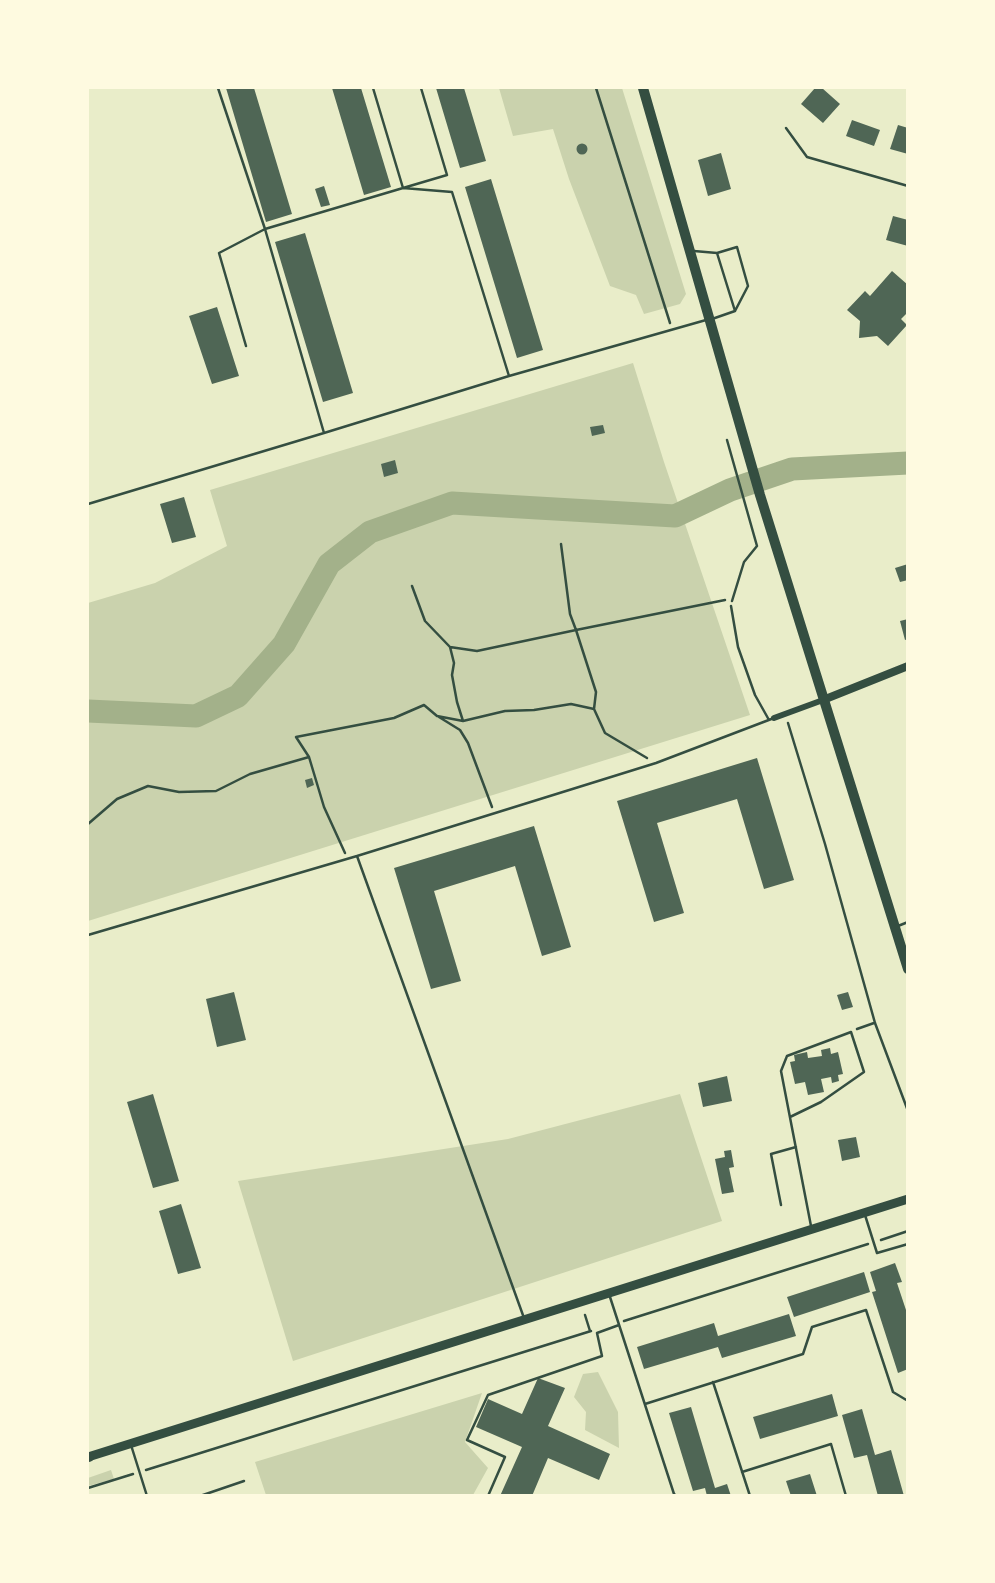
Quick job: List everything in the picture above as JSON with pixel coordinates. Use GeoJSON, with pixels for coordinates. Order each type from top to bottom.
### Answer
{"type":"FeatureCollection","features":[{"type":"Feature","properties":{"kind":"main road"},"geometry":{"type":"LineString","coordinates":[[642,88],[760,495],[908,969]]}},
{"type":"Feature","properties":{"kind":"main road"},"geometry":{"type":"LineString","coordinates":[[88,1457],[908,1199]]}},
{"type":"Feature","properties":{"kind":"street"},"geometry":{"type":"LineString","coordinates":[[771,719],[908,666]]}},
{"type":"Feature","properties":{"kind":"lane"},"geometry":{"type":"LineString","coordinates":[[218,88],[265,229],[324,433]]}},
{"type":"Feature","properties":{"kind":"lane"},"geometry":{"type":"LineString","coordinates":[[373,88],[403,188]]}},
{"type":"Feature","properties":{"kind":"lane"},"geometry":{"type":"LineString","coordinates":[[246,346],[219,253],[265,229],[447,175],[421,88]]}},
{"type":"Feature","properties":{"kind":"lane"},"geometry":{"type":"LineString","coordinates":[[786,128],[807,157],[908,186]]}},
{"type":"Feature","properties":{"kind":"lane"},"geometry":{"type":"LineString","coordinates":[[403,188],[452,192],[509,376]]}},
{"type":"Feature","properties":{"kind":"lane"},"geometry":{"type":"LineString","coordinates":[[88,504],[509,376],[735,311],[748,286],[737,247],[718,253],[689,251]]}},
{"type":"Feature","properties":{"kind":"lane"},"geometry":{"type":"LineString","coordinates":[[718,253],[735,311]]}},
{"type":"Feature","properties":{"kind":"lane"},"geometry":{"type":"LineString","coordinates":[[88,935],[357,856],[656,763],[771,719],[755,695],[738,647],[730,606]]}},
{"type":"Feature","properties":{"kind":"lane"},"geometry":{"type":"LineString","coordinates":[[357,856],[524,1318]]}},
{"type":"Feature","properties":{"kind":"lane"},"geometry":{"type":"LineString","coordinates":[[895,928],[908,922]]}},
{"type":"Feature","properties":{"kind":"lane"},"geometry":{"type":"LineString","coordinates":[[790,1117],[821,1102],[864,1072],[851,1032],[787,1056],[781,1071],[811,1229]]}},
{"type":"Feature","properties":{"kind":"lane"},"geometry":{"type":"LineString","coordinates":[[780,1205],[771,1154],[796,1147]]}},
{"type":"Feature","properties":{"kind":"lane"},"geometry":{"type":"LineString","coordinates":[[864,1211],[877,1253],[908,1244]]}},
{"type":"Feature","properties":{"kind":"lane"},"geometry":{"type":"LineString","coordinates":[[608,1292],[677,1496]]}},
{"type":"Feature","properties":{"kind":"lane"},"geometry":{"type":"LineString","coordinates":[[645,1404],[803,1354],[812,1327],[866,1310],[893,1392],[908,1401]]}},
{"type":"Feature","properties":{"kind":"lane"},"geometry":{"type":"LineString","coordinates":[[488,1496],[505,1457],[467,1440],[488,1395],[602,1356],[597,1333],[619,1324]]}},
{"type":"Feature","properties":{"kind":"lane"},"geometry":{"type":"LineString","coordinates":[[713,1382],[750,1496]]}},
{"type":"Feature","properties":{"kind":"lane"},"geometry":{"type":"LineString","coordinates":[[130,1444],[147,1496]]}},
{"type":"Feature","properties":{"kind":"lane"},"geometry":{"type":"LineString","coordinates":[[742,1472],[831,1444],[846,1496]]}},
{"type":"Feature","properties":{"kind":"lane"},"geometry":{"type":"LineString","coordinates":[[200,1496],[244,1481]]}},
{"type":"Feature","properties":{"kind":"path"},"geometry":{"type":"LineString","coordinates":[[596,88],[672,329]]}},
{"type":"Feature","properties":{"kind":"path"},"geometry":{"type":"LineString","coordinates":[[727,440],[758,546],[744,562],[730,606]]}},
{"type":"Feature","properties":{"kind":"path"},"geometry":{"type":"LineString","coordinates":[[561,544],[569,614],[596,692],[594,709],[605,733],[656,763]]}},
{"type":"Feature","properties":{"kind":"path"},"geometry":{"type":"LineString","coordinates":[[412,586],[425,621],[450,647],[454,663],[452,675],[463,721]]}},
{"type":"Feature","properties":{"kind":"path"},"geometry":{"type":"LineString","coordinates":[[450,647],[477,651],[722,600],[727,601],[730,606]]}},
{"type":"Feature","properties":{"kind":"path"},"geometry":{"type":"LineString","coordinates":[[347,859],[324,807],[309,757],[296,737],[394,718],[424,705],[460,730],[468,743],[494,813]]}},
{"type":"Feature","properties":{"kind":"path"},"geometry":{"type":"LineString","coordinates":[[437,716],[463,721],[505,711],[571,705],[594,709]]}},
{"type":"Feature","properties":{"kind":"path"},"geometry":{"type":"LineString","coordinates":[[785,714],[875,1023],[908,1111]]}},
{"type":"Feature","properties":{"kind":"path"},"geometry":{"type":"LineString","coordinates":[[88,824],[117,799],[148,786],[179,792],[216,791],[250,774],[309,757]]}},
{"type":"Feature","properties":{"kind":"path"},"geometry":{"type":"LineString","coordinates":[[851,1032],[875,1023]]}},
{"type":"Feature","properties":{"kind":"path"},"geometry":{"type":"LineString","coordinates":[[88,1488],[619,1324],[908,1231]]}},
{"type":"Feature","properties":{"kind":"path"},"geometry":{"type":"LineString","coordinates":[[585,1315],[590,1331]]}},
{"type":"Feature","properties":{"kind":"green space"},"geometry":{"type":"Polygon","coordinates":[[[499,88],[622,88],[686,294],[680,304],[644,314],[636,295],[610,286],[553,129],[513,136],[499,88]]]}},
{"type":"Feature","properties":{"kind":"green space"},"geometry":{"type":"Polygon","coordinates":[[[633,363],[750,715],[88,921],[88,603],[155,583],[227,546],[210,490],[633,363]]]}},
{"type":"Feature","properties":{"kind":"green space"},"geometry":{"type":"Polygon","coordinates":[[[680,1094],[722,1221],[293,1361],[238,1181],[508,1139],[680,1094]]]}},
{"type":"Feature","properties":{"kind":"green space"},"geometry":{"type":"Polygon","coordinates":[[[598,1372],[618,1412],[619,1448],[585,1430],[586,1412],[574,1397],[583,1374],[598,1372]]]}},
{"type":"Feature","properties":{"kind":"green space"},"geometry":{"type":"Polygon","coordinates":[[[482,1393],[465,1442],[488,1468],[473,1495],[266,1495],[255,1462],[482,1393]]]}},
{"type":"Feature","properties":{"kind":"green space"},"geometry":{"type":"Polygon","coordinates":[[[111,1470],[114,1479],[88,1486],[88,1478],[111,1470]]]}},
{"type":"Feature","properties":{"kind":"building"},"geometry":{"type":"Polygon","coordinates":[[[226,88],[254,88],[292,214],[266,222],[226,88]]]}},
{"type":"Feature","properties":{"kind":"building"},"geometry":{"type":"Polygon","coordinates":[[[332,88],[361,88],[391,187],[364,195],[332,88]]]}},
{"type":"Feature","properties":{"kind":"building"},"geometry":{"type":"Polygon","coordinates":[[[436,88],[464,88],[486,161],[460,168],[436,88]]]}},
{"type":"Feature","properties":{"kind":"building"},"geometry":{"type":"Polygon","coordinates":[[[815,88],[822,88],[840,104],[823,123],[801,104],[815,88]]]}},
{"type":"Feature","properties":{"kind":"building"},"geometry":{"type":"Polygon","coordinates":[[[852,120],[880,130],[874,146],[846,136],[852,120]]]}},
{"type":"Feature","properties":{"kind":"building"},"geometry":{"type":"Polygon","coordinates":[[[898,125],[908,128],[908,154],[890,149],[898,125]]]}},
{"type":"Feature","properties":{"kind":"building"},"geometry":{"type":"Polygon","coordinates":[[[582,144],[586,145],[586,153],[582,154],[578,153],[577,149],[578,145],[582,144]]]}},
{"type":"Feature","properties":{"kind":"building"},"geometry":{"type":"Polygon","coordinates":[[[721,153],[731,189],[708,196],[698,160],[721,153]]]}},
{"type":"Feature","properties":{"kind":"building"},"geometry":{"type":"Polygon","coordinates":[[[491,179],[543,350],[517,358],[465,187],[491,179]]]}},
{"type":"Feature","properties":{"kind":"building"},"geometry":{"type":"Polygon","coordinates":[[[324,186],[330,205],[321,207],[315,189],[324,186]]]}},
{"type":"Feature","properties":{"kind":"building"},"geometry":{"type":"Polygon","coordinates":[[[893,216],[908,220],[908,246],[886,240],[893,216]]]}},
{"type":"Feature","properties":{"kind":"building"},"geometry":{"type":"Polygon","coordinates":[[[305,233],[353,393],[323,402],[275,242],[305,233]]]}},
{"type":"Feature","properties":{"kind":"building"},"geometry":{"type":"Polygon","coordinates":[[[892,271],[908,285],[908,312],[901,319],[907,325],[888,346],[877,336],[859,338],[860,321],[847,310],[865,291],[870,296],[892,271]]]}},
{"type":"Feature","properties":{"kind":"building"},"geometry":{"type":"Polygon","coordinates":[[[217,307],[239,376],[212,384],[189,316],[217,307]]]}},
{"type":"Feature","properties":{"kind":"building"},"geometry":{"type":"Polygon","coordinates":[[[603,425],[605,433],[592,436],[590,427],[603,425]]]}},
{"type":"Feature","properties":{"kind":"building"},"geometry":{"type":"Polygon","coordinates":[[[395,460],[398,473],[384,477],[381,464],[395,460]]]}},
{"type":"Feature","properties":{"kind":"building"},"geometry":{"type":"Polygon","coordinates":[[[184,497],[196,537],[172,543],[160,504],[184,497]]]}},
{"type":"Feature","properties":{"kind":"building"},"geometry":{"type":"Polygon","coordinates":[[[908,564],[908,580],[900,582],[895,568],[908,564]]]}},
{"type":"Feature","properties":{"kind":"building"},"geometry":{"type":"Polygon","coordinates":[[[908,619],[908,639],[905,640],[900,621],[908,619]]]}},
{"type":"Feature","properties":{"kind":"building"},"geometry":{"type":"Polygon","coordinates":[[[757,758],[794,880],[764,889],[737,799],[657,823],[684,913],[654,922],[617,801],[757,758]]]}},
{"type":"Feature","properties":{"kind":"building"},"geometry":{"type":"Polygon","coordinates":[[[312,778],[314,785],[307,788],[305,780],[312,778]]]}},
{"type":"Feature","properties":{"kind":"building"},"geometry":{"type":"Polygon","coordinates":[[[534,826],[571,947],[542,956],[515,866],[434,891],[461,981],[431,989],[394,868],[534,826]]]}},
{"type":"Feature","properties":{"kind":"building"},"geometry":{"type":"Polygon","coordinates":[[[234,992],[246,1040],[217,1047],[206,999],[234,992]]]}},
{"type":"Feature","properties":{"kind":"building"},"geometry":{"type":"Polygon","coordinates":[[[848,992],[853,1007],[842,1010],[837,995],[848,992]]]}},
{"type":"Feature","properties":{"kind":"building"},"geometry":{"type":"Polygon","coordinates":[[[830,1048],[831,1054],[838,1052],[843,1074],[838,1075],[839,1081],[832,1083],[831,1077],[821,1079],[824,1092],[808,1095],[805,1082],[795,1084],[790,1062],[795,1061],[794,1055],[807,1052],[808,1058],[822,1056],[821,1050],[830,1048]]]}},
{"type":"Feature","properties":{"kind":"building"},"geometry":{"type":"Polygon","coordinates":[[[727,1076],[732,1101],[703,1107],[698,1083],[727,1076]]]}},
{"type":"Feature","properties":{"kind":"building"},"geometry":{"type":"Polygon","coordinates":[[[153,1094],[179,1181],[153,1188],[127,1102],[153,1094]]]}},
{"type":"Feature","properties":{"kind":"building"},"geometry":{"type":"Polygon","coordinates":[[[856,1137],[860,1157],[842,1161],[838,1140],[856,1137]]]}},
{"type":"Feature","properties":{"kind":"building"},"geometry":{"type":"Polygon","coordinates":[[[731,1150],[734,1167],[729,1168],[734,1192],[722,1194],[715,1159],[725,1157],[724,1151],[731,1150]]]}},
{"type":"Feature","properties":{"kind":"building"},"geometry":{"type":"Polygon","coordinates":[[[181,1204],[201,1268],[178,1274],[159,1211],[181,1204]]]}},
{"type":"Feature","properties":{"kind":"building"},"geometry":{"type":"Polygon","coordinates":[[[895,1263],[902,1282],[897,1283],[908,1316],[908,1369],[898,1373],[872,1292],[876,1291],[870,1272],[895,1263]]]}},
{"type":"Feature","properties":{"kind":"building"},"geometry":{"type":"Polygon","coordinates":[[[864,1272],[870,1292],[794,1317],[787,1297],[864,1272]]]}},
{"type":"Feature","properties":{"kind":"building"},"geometry":{"type":"Polygon","coordinates":[[[789,1314],[796,1336],[722,1358],[718,1347],[644,1369],[637,1347],[714,1323],[718,1336],[789,1314]]]}},
{"type":"Feature","properties":{"kind":"building"},"geometry":{"type":"Polygon","coordinates":[[[538,1378],[565,1388],[548,1426],[610,1454],[599,1480],[548,1458],[532,1496],[500,1496],[522,1447],[476,1427],[488,1399],[522,1414],[538,1378]]]}},
{"type":"Feature","properties":{"kind":"building"},"geometry":{"type":"Polygon","coordinates":[[[832,1394],[838,1416],[760,1439],[753,1417],[832,1394]]]}},
{"type":"Feature","properties":{"kind":"building"},"geometry":{"type":"Polygon","coordinates":[[[691,1407],[715,1488],[727,1484],[731,1496],[707,1496],[705,1488],[693,1491],[669,1413],[691,1407]]]}},
{"type":"Feature","properties":{"kind":"building"},"geometry":{"type":"Polygon","coordinates":[[[862,1409],[875,1455],[891,1450],[904,1496],[878,1496],[867,1455],[854,1458],[842,1415],[862,1409]]]}},
{"type":"Feature","properties":{"kind":"building"},"geometry":{"type":"Polygon","coordinates":[[[810,1474],[817,1496],[791,1496],[786,1481],[810,1474]]]}},
{"type":"Feature","properties":{"kind":"waterway"},"geometry":{"type":"LineString","coordinates":[[88,711],[196,716],[238,696],[284,644],[329,564],[370,532],[452,503],[675,516],[730,490],[792,469],[908,463]]}}]}
